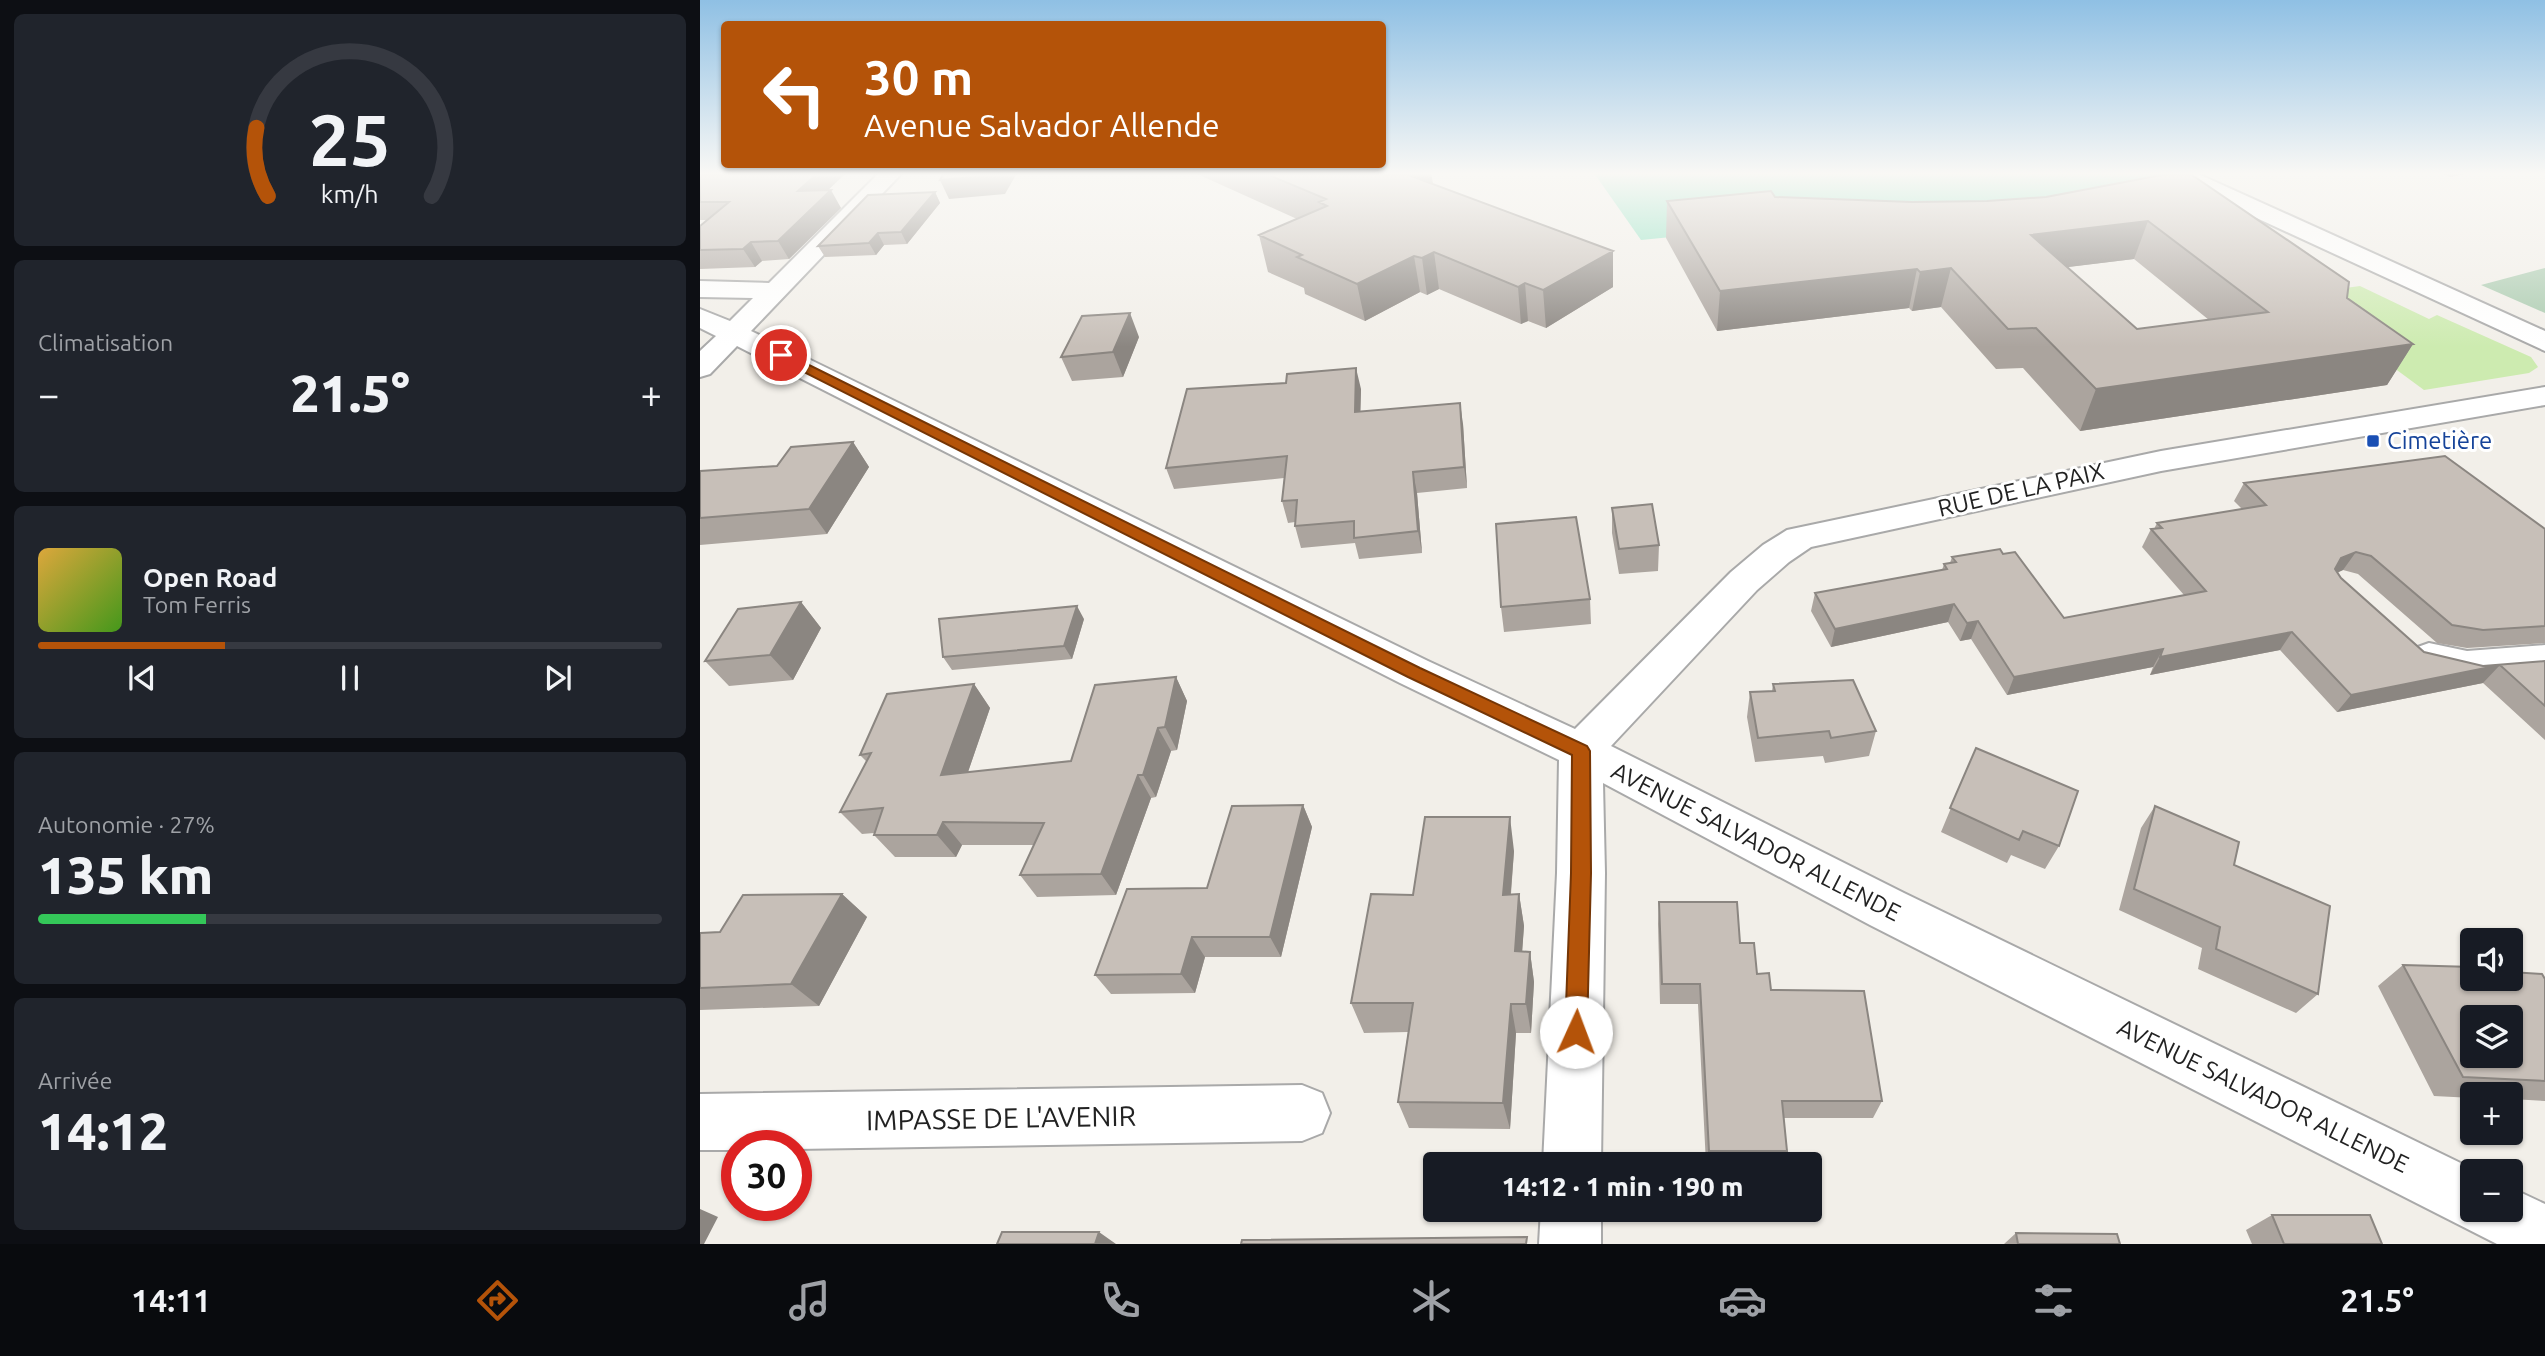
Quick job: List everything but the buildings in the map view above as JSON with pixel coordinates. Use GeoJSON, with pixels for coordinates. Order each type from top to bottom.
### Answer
{"type":"FeatureCollection","features":[{"type":"Feature","properties":{"kind":"street"},"geometry":{"type":"LineString","coordinates":[[700,368],[834,231]]}},
{"type":"Feature","properties":{"kind":"street"},"geometry":{"type":"LineString","coordinates":[[2304,231],[2545,342]]}},
{"type":"Feature","properties":{"kind":"street"},"geometry":{"type":"LineString","coordinates":[[700,289],[776,291]]}},
{"type":"Feature","properties":{"kind":"street","name":"AVENUE SALVADOR ALLENDE"},"geometry":{"type":"LineString","coordinates":[[700,317],[1414,673],[1581,751],[1887,909],[2460,1194]]}},
{"type":"Feature","properties":{"kind":"street","name":"RUE DE LA PAIX"},"geometry":{"type":"LineString","coordinates":[[1581,751],[1676,648],[1760,565],[1780,548],[1800,538],[2161,460],[2545,396]]}},
{"type":"Feature","properties":{"kind":"street"},"geometry":{"type":"LineString","coordinates":[[2404,639],[2424,657],[2467,666],[2545,660]]}},
{"type":"Feature","properties":{"kind":"street"},"geometry":{"type":"LineString","coordinates":[[1572,1152],[1581,873],[1581,751]]}},
{"type":"Feature","properties":{"kind":"street","name":"IMPASSE DE L'AVENIR"},"geometry":{"type":"LineString","coordinates":[[700,1122],[1302,1113]]}},
{"type":"Feature","properties":{"kind":"street"},"geometry":{"type":"LineString","coordinates":[[1570,1244],[1571,1222]]}},
{"type":"Feature","properties":{"kind":"street"},"geometry":{"type":"LineString","coordinates":[[2516,1222],[2545,1236]]}},
{"type":"Feature","properties":{"kind":"green space"},"geometry":{"type":"Polygon","coordinates":[[[1635,231],[1731,231],[1641,240],[1635,231]]]}},
{"type":"Feature","properties":{"kind":"green space"},"geometry":{"type":"Polygon","coordinates":[[[2545,268],[2545,313],[2481,285],[2545,268]]]}},
{"type":"Feature","properties":{"kind":"green space"},"geometry":{"type":"Polygon","coordinates":[[[2360,286],[2429,319],[2437,315],[2531,357],[2538,367],[2529,373],[2424,390],[2295,295],[2360,286]]]}},
{"type":"Feature","properties":{"kind":"place","name":"Cimetière"},"geometry":{"type":"Point","coordinates":[2373,441]}},
{"type":"Feature","properties":{"kind":"route"},"geometry":{"type":"LineString","coordinates":[[781,355],[1414,673],[1581,751],[1581,873],[1576,1032]]}}]}
